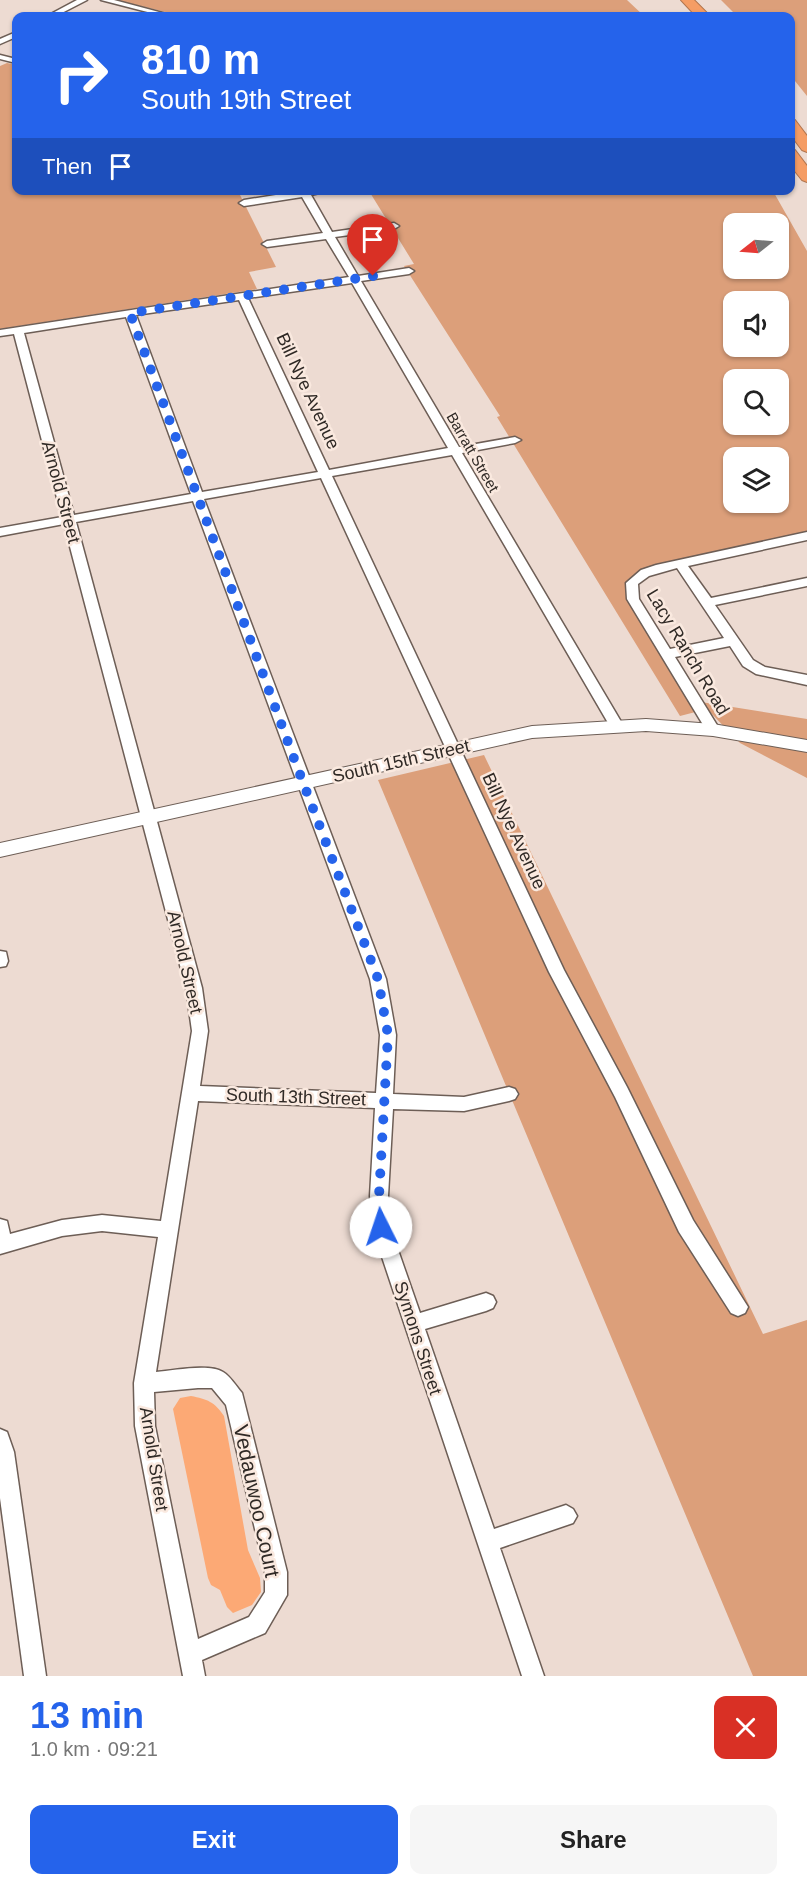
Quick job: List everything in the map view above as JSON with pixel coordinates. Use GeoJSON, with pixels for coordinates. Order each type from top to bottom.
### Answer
{"type":"FeatureCollection","features":[{"type":"Feature","properties":{"kind":"highway"},"geometry":{"type":"LineString","coordinates":[[795,130],[807,147]]}},
{"type":"Feature","properties":{"kind":"highway"},"geometry":{"type":"LineString","coordinates":[[795,160],[807,177]]}},
{"type":"Feature","properties":{"kind":"main road","name":"South 15th Street"},"geometry":{"type":"LineString","coordinates":[[0,850],[532,732],[616,725],[713,730],[807,746]]}},
{"type":"Feature","properties":{"kind":"street"},"geometry":{"type":"LineString","coordinates":[[59,12],[83,0]]}},
{"type":"Feature","properties":{"kind":"street"},"geometry":{"type":"LineString","coordinates":[[105,0],[152,12]]}},
{"type":"Feature","properties":{"kind":"street"},"geometry":{"type":"LineString","coordinates":[[244,202],[297,195]]}},
{"type":"Feature","properties":{"kind":"street","name":"Barratt Street"},"geometry":{"type":"LineString","coordinates":[[306,195],[616,725]]}},
{"type":"Feature","properties":{"kind":"street"},"geometry":{"type":"LineString","coordinates":[[267,244],[394,226]]}},
{"type":"Feature","properties":{"kind":"street"},"geometry":{"type":"LineString","coordinates":[[0,333],[409,270]]}},
{"type":"Feature","properties":{"kind":"street","name":"Bill Nye Avenue"},"geometry":{"type":"LineString","coordinates":[[242,296],[557,972],[625,1099],[687,1226],[738,1307]]}},
{"type":"Feature","properties":{"kind":"street","name":"Symons Street"},"geometry":{"type":"LineString","coordinates":[[130,313],[303,783],[378,979],[388,1035],[379,1196],[381,1227],[533,1676]]}},
{"type":"Feature","properties":{"kind":"street","name":"Arnold Street"},"geometry":{"type":"LineString","coordinates":[[18,330],[194,988],[200,1031],[144,1383],[145,1426],[194,1676]]}},
{"type":"Feature","properties":{"kind":"street"},"geometry":{"type":"LineString","coordinates":[[0,532],[515,440]]}},
{"type":"Feature","properties":{"kind":"street","name":"Lacy Ranch Road"},"geometry":{"type":"LineString","coordinates":[[713,730],[633,599],[631,591],[637,578],[645,573],[801,538]]}},
{"type":"Feature","properties":{"kind":"street"},"geometry":{"type":"LineString","coordinates":[[681,564],[732,641],[753,667],[807,680]]}},
{"type":"Feature","properties":{"kind":"street"},"geometry":{"type":"LineString","coordinates":[[706,603],[807,582]]}},
{"type":"Feature","properties":{"kind":"street"},"geometry":{"type":"LineString","coordinates":[[666,654],[732,641]]}},
{"type":"Feature","properties":{"kind":"street","name":"South 13th Street"},"geometry":{"type":"LineString","coordinates":[[189,1093],[464,1104],[509,1094]]}},
{"type":"Feature","properties":{"kind":"street"},"geometry":{"type":"LineString","coordinates":[[1,1239],[102,1223],[167,1230]]}},
{"type":"Feature","properties":{"kind":"street"},"geometry":{"type":"LineString","coordinates":[[413,1324],[486,1302]]}},
{"type":"Feature","properties":{"kind":"street","name":"Vedauwoo Court"},"geometry":{"type":"LineString","coordinates":[[144,1383],[198,1378],[217,1379],[235,1400],[276,1572],[276,1595],[257,1625],[190,1654]]}},
{"type":"Feature","properties":{"kind":"street"},"geometry":{"type":"LineString","coordinates":[[0,1439],[4,1452],[35,1676]]}},
{"type":"Feature","properties":{"kind":"street"},"geometry":{"type":"LineString","coordinates":[[487,1542],[566,1516]]}},
{"type":"Feature","properties":{"kind":"shaded area"},"geometry":{"type":"Polygon","coordinates":[[[116,0],[627,0],[640,12],[166,12],[116,0]]]}},
{"type":"Feature","properties":{"kind":"shaded area"},"geometry":{"type":"Polygon","coordinates":[[[721,0],[807,0],[807,96],[795,81],[795,12],[733,12],[721,0]]]}},
{"type":"Feature","properties":{"kind":"shaded area"},"geometry":{"type":"Polygon","coordinates":[[[7,63],[12,64],[12,195],[240,195],[276,267],[249,272],[257,289],[0,329],[0,66],[7,63]]]}},
{"type":"Feature","properties":{"kind":"shaded area"},"geometry":{"type":"Polygon","coordinates":[[[371,195],[775,195],[785,213],[723,213],[723,279],[789,279],[789,219],[807,251],[807,536],[645,573],[631,591],[701,702],[807,719],[807,778],[740,743],[707,709],[680,716],[497,417],[500,416],[404,266],[414,264],[371,195]]]}},
{"type":"Feature","properties":{"kind":"shaded area"},"geometry":{"type":"Polygon","coordinates":[[[484,755],[763,1334],[807,1320],[807,1676],[753,1676],[378,780],[484,755]]]}},
{"type":"Feature","properties":{"kind":"shaded area"},"geometry":{"type":"Polygon","coordinates":[[[191,1396],[210,1402],[224,1416],[248,1550],[260,1578],[261,1592],[252,1605],[233,1613],[227,1607],[220,1590],[211,1585],[208,1578],[173,1409],[180,1398],[191,1396]]]}},
{"type":"Feature","properties":{"kind":"route"},"geometry":{"type":"LineString","coordinates":[[373,276],[130,313],[296,764],[378,979],[388,1035],[379,1196],[381,1227]]}}]}
